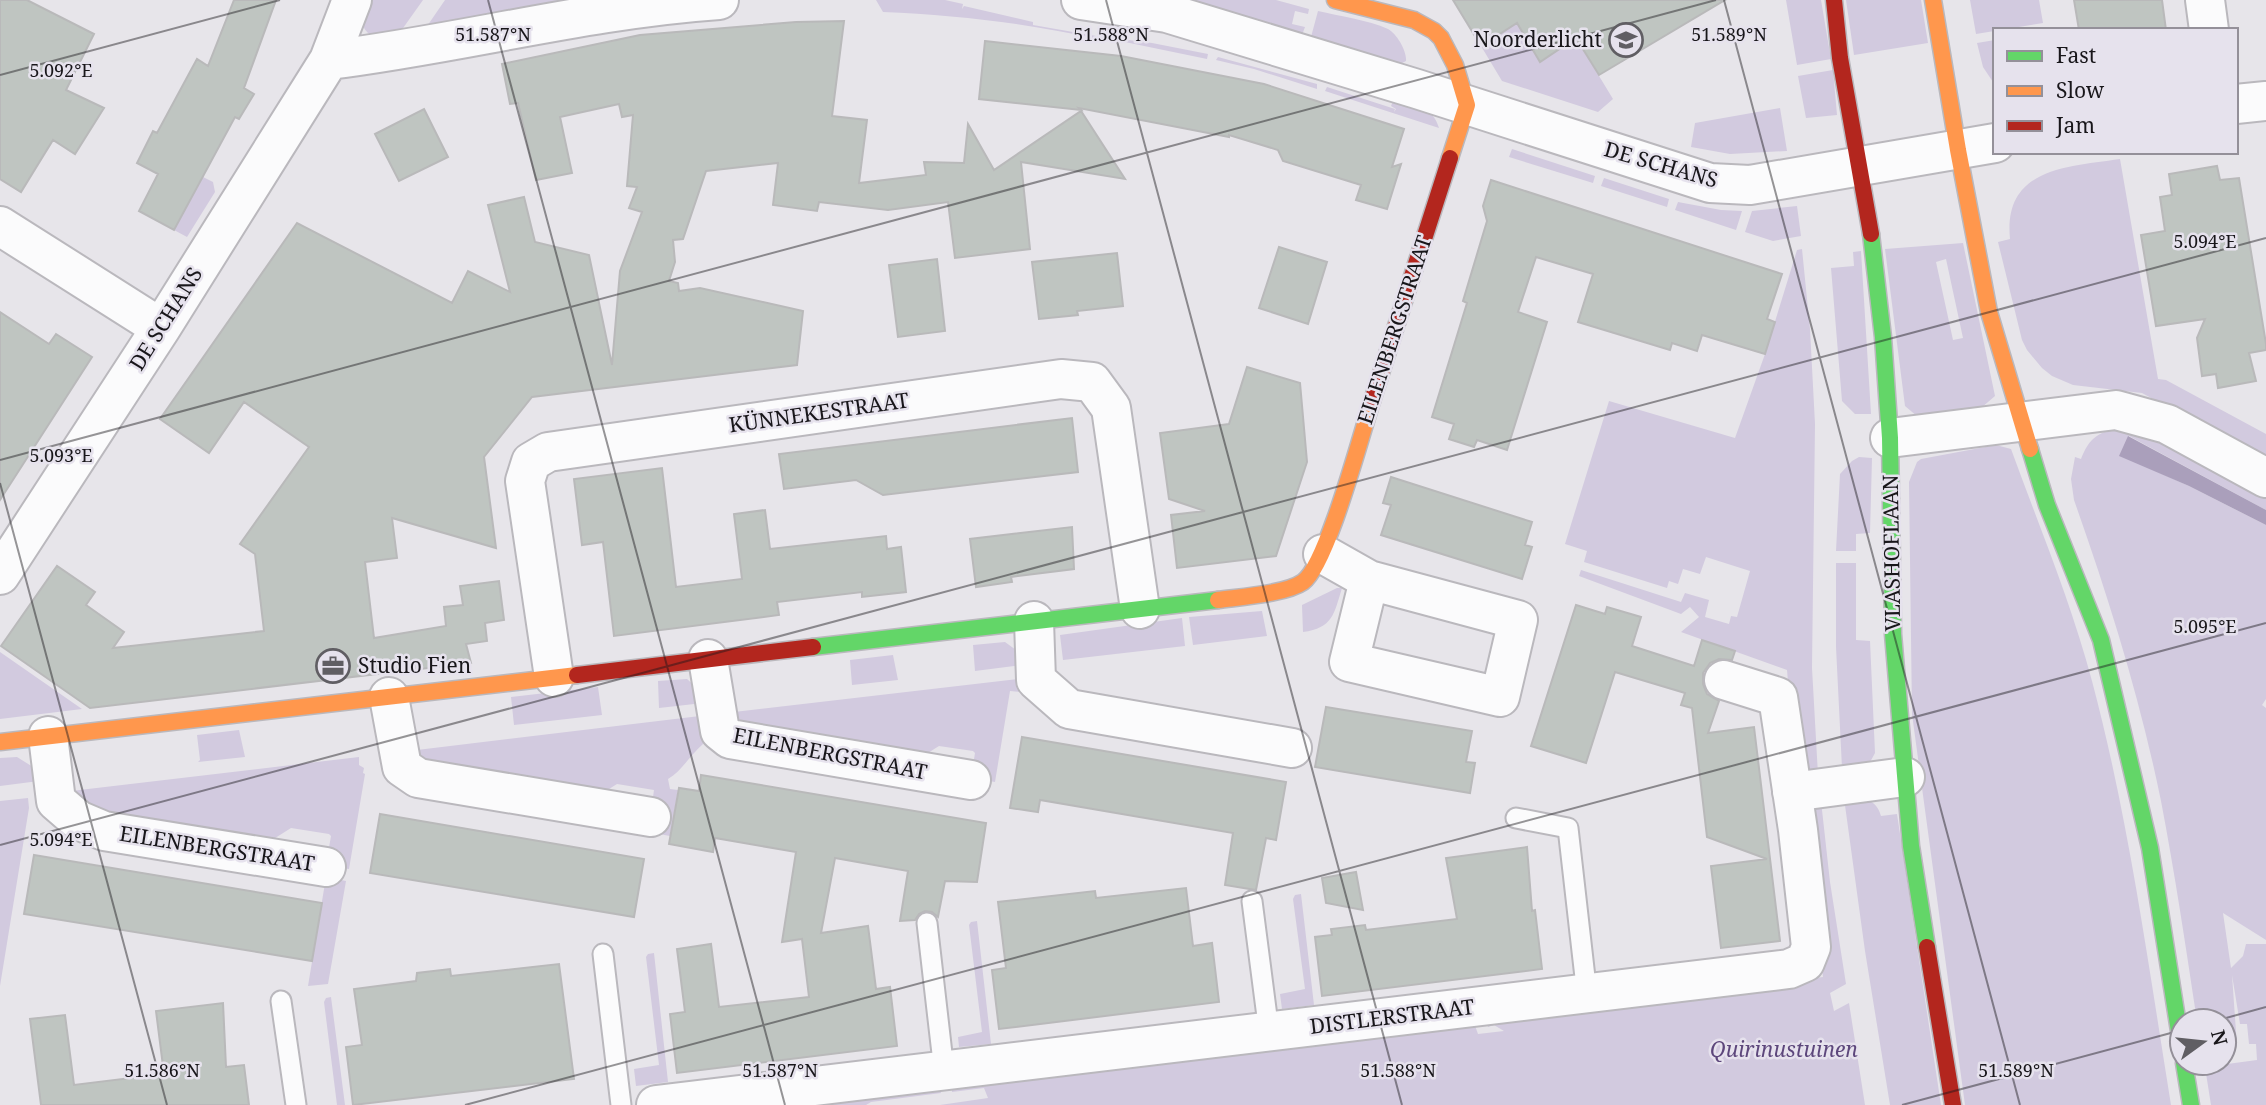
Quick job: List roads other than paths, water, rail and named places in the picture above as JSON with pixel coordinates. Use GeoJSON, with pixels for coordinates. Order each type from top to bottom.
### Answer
{"type":"FeatureCollection","features":[{"type":"Feature","properties":{"kind":"street","name":"DE SCHANS"},"geometry":{"type":"LineString","coordinates":[[0,575],[160,328],[328,60],[352,0]]}},
{"type":"Feature","properties":{"kind":"street"},"geometry":{"type":"LineString","coordinates":[[328,60],[400,51],[560,21],[719,0]]}},
{"type":"Feature","properties":{"kind":"street","name":"DE SCHANS"},"geometry":{"type":"LineString","coordinates":[[1081,0],[1172,7],[1710,183],[1750,185],[1977,146]]}},
{"type":"Feature","properties":{"kind":"street"},"geometry":{"type":"LineString","coordinates":[[1335,0],[1422,22],[1436,32],[1453,61],[1467,105]]}},
{"type":"Feature","properties":{"kind":"street","name":"VLASHOFLAAN"},"geometry":{"type":"LineString","coordinates":[[1834,0],[1840,58],[1869,215],[1883,337],[1890,438],[1893,634],[1911,846],[1953,1105]]}},
{"type":"Feature","properties":{"kind":"street"},"geometry":{"type":"LineString","coordinates":[[1933,0],[1977,146],[1989,312],[2047,505],[2101,640],[2150,848],[2175,1007]]}},
{"type":"Feature","properties":{"kind":"street"},"geometry":{"type":"LineString","coordinates":[[2204,0],[2209,28]]}},
{"type":"Feature","properties":{"kind":"street"},"geometry":{"type":"LineString","coordinates":[[2238,104],[2266,101]]}},
{"type":"Feature","properties":{"kind":"street","name":"EILENBERGSTRAAT"},"geometry":{"type":"LineString","coordinates":[[0,742],[1266,594],[1303,582],[1324,554],[1467,105]]}},
{"type":"Feature","properties":{"kind":"street"},"geometry":{"type":"LineString","coordinates":[[0,226],[160,328]]}},
{"type":"Feature","properties":{"kind":"street","name":"KÜNNEKESTRAAT"},"geometry":{"type":"LineString","coordinates":[[554,677],[525,481],[531,462],[548,452],[1061,379],[1092,382],[1111,408],[1140,609]]}},
{"type":"Feature","properties":{"kind":"street"},"geometry":{"type":"LineString","coordinates":[[1890,438],[2116,410],[2166,424],[2266,478]]}},
{"type":"Feature","properties":{"kind":"street"},"geometry":{"type":"LineString","coordinates":[[1324,554],[1368,580]]}},
{"type":"Feature","properties":{"kind":"street"},"geometry":{"type":"LineString","coordinates":[[1034,621],[1036,680],[1069,709],[1292,748]]}},
{"type":"Feature","properties":{"kind":"street","name":"EILENBERGSTRAAT"},"geometry":{"type":"LineString","coordinates":[[708,659],[720,731],[730,739],[971,780]]}},
{"type":"Feature","properties":{"kind":"street","name":"DISTLERSTRAAT"},"geometry":{"type":"LineString","coordinates":[[656,1105],[1789,969],[1805,962],[1811,947],[1778,697],[1724,680]]}},
{"type":"Feature","properties":{"kind":"street"},"geometry":{"type":"LineString","coordinates":[[389,697],[402,767],[418,778],[651,817]]}},
{"type":"Feature","properties":{"kind":"street","name":"EILENBERGSTRAAT"},"geometry":{"type":"LineString","coordinates":[[48,736],[56,801],[78,820],[104,831],[326,867]]}},
{"type":"Feature","properties":{"kind":"street"},"geometry":{"type":"LineString","coordinates":[[1792,792],[1905,777]]}},
{"type":"Feature","properties":{"kind":"street"},"geometry":{"type":"LineString","coordinates":[[2186,1077],[2191,1105]]}},
{"type":"Feature","properties":{"kind":"lane"},"geometry":{"type":"LineString","coordinates":[[1516,818],[1568,828],[1587,995]]}},
{"type":"Feature","properties":{"kind":"lane"},"geometry":{"type":"LineString","coordinates":[[1252,901],[1269,1032]]}},
{"type":"Feature","properties":{"kind":"lane"},"geometry":{"type":"LineString","coordinates":[[927,923],[944,1071]]}},
{"type":"Feature","properties":{"kind":"lane"},"geometry":{"type":"LineString","coordinates":[[603,954],[621,1105]]}},
{"type":"Feature","properties":{"kind":"lane"},"geometry":{"type":"LineString","coordinates":[[282,1001],[296,1105]]}},
{"type":"Feature","properties":{"kind":"place","name":"Noorderlicht"},"geometry":{"type":"Point","coordinates":[1626,40]}},
{"type":"Feature","properties":{"kind":"place","name":"Studio Fien"},"geometry":{"type":"Point","coordinates":[333,666]}},
{"type":"Feature","properties":{"kind":"park label","name":"Quirinustuinen"},"geometry":{"type":"Point","coordinates":[1784,1050]}}]}
